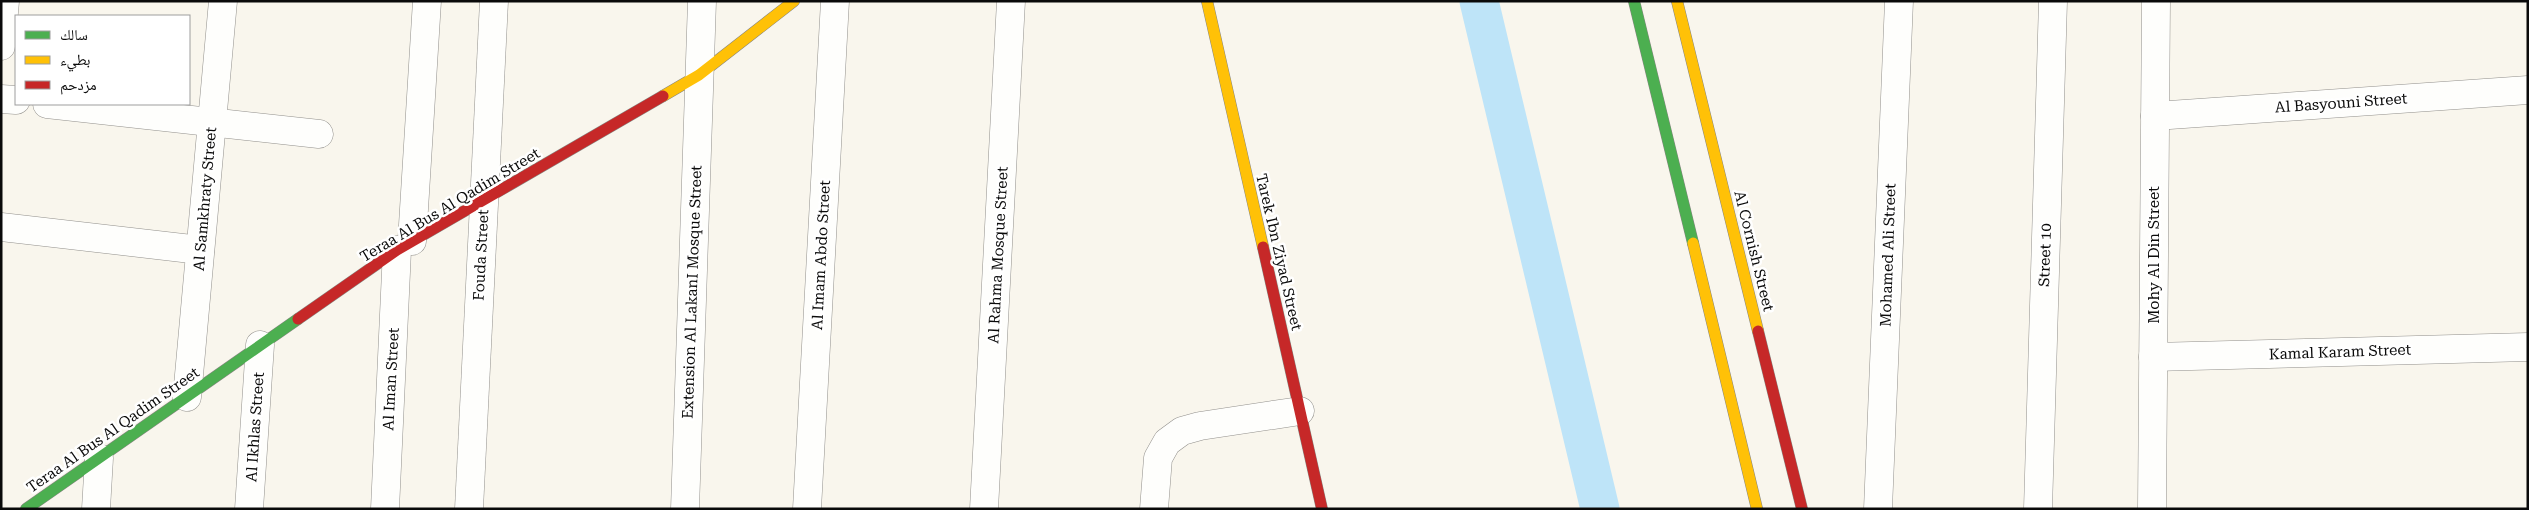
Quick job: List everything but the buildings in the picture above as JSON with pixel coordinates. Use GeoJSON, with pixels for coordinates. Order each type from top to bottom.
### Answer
{"type":"FeatureCollection","features":[{"type":"Feature","properties":{"kind":"main road","name":"Teraa Al Bus Al Qadim Street"},"geometry":{"type":"LineString","coordinates":[[26,509],[404,246],[484,202],[699,75],[794,1]]}},
{"type":"Feature","properties":{"kind":"main road","name":"Tarek Ibn Ziyad Street"},"geometry":{"type":"LineString","coordinates":[[1207,1],[1322,509]]}},
{"type":"Feature","properties":{"kind":"main road"},"geometry":{"type":"LineString","coordinates":[[1634,1],[1757,509]]}},
{"type":"Feature","properties":{"kind":"main road","name":"Al Cornish Street"},"geometry":{"type":"LineString","coordinates":[[1676,1],[1802,509]]}},
{"type":"Feature","properties":{"kind":"street"},"geometry":{"type":"LineString","coordinates":[[1,46],[5,1]]}},
{"type":"Feature","properties":{"kind":"street","name":"Al Samkhraty Street"},"geometry":{"type":"LineString","coordinates":[[187,397],[223,1]]}},
{"type":"Feature","properties":{"kind":"street"},"geometry":{"type":"LineString","coordinates":[[404,246],[427,1]]}},
{"type":"Feature","properties":{"kind":"street","name":"Fouda Street"},"geometry":{"type":"LineString","coordinates":[[469,509],[494,1]]}},
{"type":"Feature","properties":{"kind":"street","name":"Extension Al LakanI Mosque Street"},"geometry":{"type":"LineString","coordinates":[[685,509],[702,1]]}},
{"type":"Feature","properties":{"kind":"street","name":"Al Imam Abdo Street"},"geometry":{"type":"LineString","coordinates":[[807,509],[835,1]]}},
{"type":"Feature","properties":{"kind":"street","name":"Al Rahma Mosque Street"},"geometry":{"type":"LineString","coordinates":[[984,509],[1011,1]]}},
{"type":"Feature","properties":{"kind":"street","name":"Mohamed Ali Street"},"geometry":{"type":"LineString","coordinates":[[1878,509],[1899,1]]}},
{"type":"Feature","properties":{"kind":"street","name":"Street 10"},"geometry":{"type":"LineString","coordinates":[[2038,509],[2053,1]]}},
{"type":"Feature","properties":{"kind":"street","name":"Mohy Al Din Street"},"geometry":{"type":"LineString","coordinates":[[2152,509],[2156,1]]}},
{"type":"Feature","properties":{"kind":"street","name":"Al Basyouni Street"},"geometry":{"type":"LineString","coordinates":[[2155,116],[2528,90]]}},
{"type":"Feature","properties":{"kind":"street"},"geometry":{"type":"LineString","coordinates":[[1,99],[15,100]]}},
{"type":"Feature","properties":{"kind":"street"},"geometry":{"type":"LineString","coordinates":[[56,105],[319,134]]}},
{"type":"Feature","properties":{"kind":"street"},"geometry":{"type":"LineString","coordinates":[[1,227],[200,250]]}},
{"type":"Feature","properties":{"kind":"street","name":"Al Iman Street"},"geometry":{"type":"LineString","coordinates":[[385,509],[404,246]]}},
{"type":"Feature","properties":{"kind":"street","name":"Al Ikhlas Street"},"geometry":{"type":"LineString","coordinates":[[249,509],[260,345]]}},
{"type":"Feature","properties":{"kind":"street","name":"Kamal Karam Street"},"geometry":{"type":"LineString","coordinates":[[2153,357],[2528,347]]}},
{"type":"Feature","properties":{"kind":"street"},"geometry":{"type":"LineString","coordinates":[[1154,509],[1158,458],[1167,442],[1182,431],[1200,426],[1300,411]]}},
{"type":"Feature","properties":{"kind":"street"},"geometry":{"type":"LineString","coordinates":[[96,509],[99,458]]}},
{"type":"Feature","properties":{"kind":"waterway"},"geometry":{"type":"LineString","coordinates":[[1479,1],[1600,509]]}},
{"type":"Feature","properties":{"kind":"traffic: fast"},"geometry":{"type":"LineString","coordinates":[[1634,1],[1693,243]]}},
{"type":"Feature","properties":{"kind":"traffic: fast"},"geometry":{"type":"LineString","coordinates":[[26,509],[298,319]]}},
{"type":"Feature","properties":{"kind":"traffic: slow"},"geometry":{"type":"LineString","coordinates":[[663,96],[699,75],[794,1]]}},
{"type":"Feature","properties":{"kind":"traffic: slow"},"geometry":{"type":"LineString","coordinates":[[1207,1],[1263,247]]}},
{"type":"Feature","properties":{"kind":"traffic: slow"},"geometry":{"type":"LineString","coordinates":[[1677,1],[1758,331]]}},
{"type":"Feature","properties":{"kind":"traffic: slow"},"geometry":{"type":"LineString","coordinates":[[1693,243],[1757,509]]}},
{"type":"Feature","properties":{"kind":"traffic: jam"},"geometry":{"type":"LineString","coordinates":[[298,319],[397,250],[663,96]]}},
{"type":"Feature","properties":{"kind":"traffic: jam"},"geometry":{"type":"LineString","coordinates":[[1263,247],[1322,509]]}},
{"type":"Feature","properties":{"kind":"traffic: jam"},"geometry":{"type":"LineString","coordinates":[[1758,331],[1802,509]]}}]}
